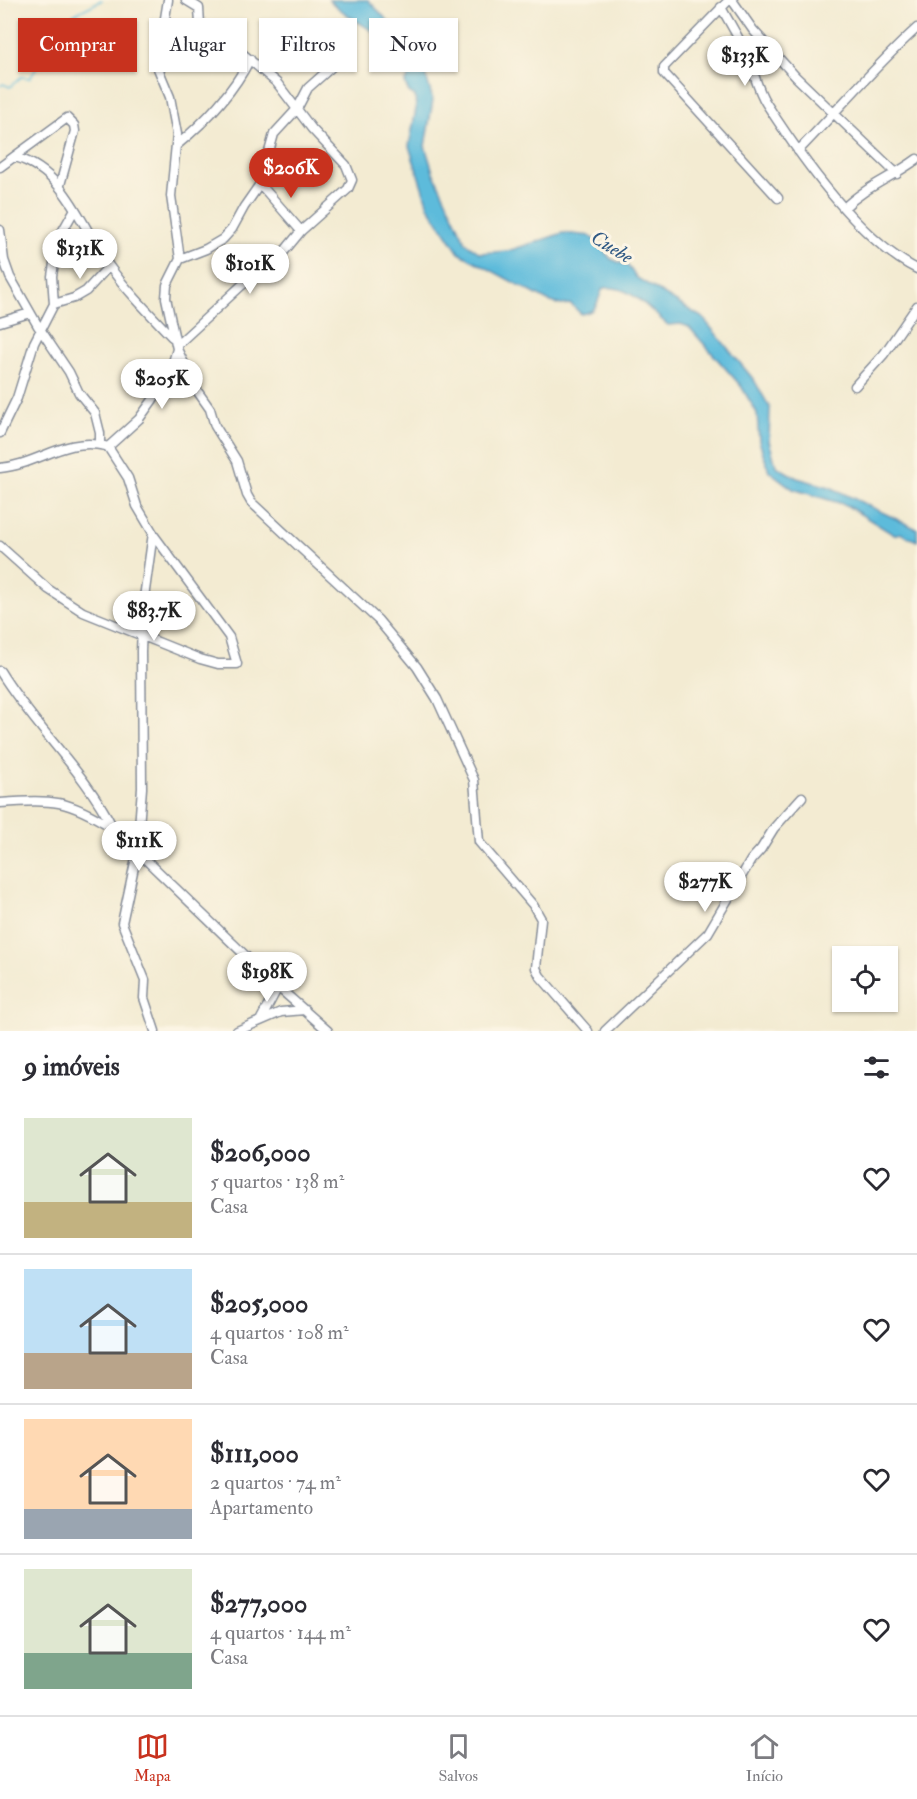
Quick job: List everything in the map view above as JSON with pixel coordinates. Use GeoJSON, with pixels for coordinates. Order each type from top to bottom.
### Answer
{"type":"FeatureCollection","features":[{"type":"Feature","properties":{"kind":"street"},"geometry":{"type":"LineString","coordinates":[[168,0],[157,66],[170,97],[177,145],[171,196],[180,260],[167,285],[166,298],[176,344],[198,393],[210,409],[215,426],[237,461],[251,502],[378,620],[417,667],[437,699],[474,780],[480,842],[533,905],[541,919],[536,968],[540,976],[588,1031]]}},
{"type":"Feature","properties":{"kind":"street"},"geometry":{"type":"LineString","coordinates":[[0,468],[20,465],[74,445],[104,446],[139,419],[170,372],[176,344],[184,335],[282,254],[301,231],[348,189],[352,180],[346,165],[328,149],[277,83],[250,59],[200,24],[199,9],[186,0]]}},
{"type":"Feature","properties":{"kind":"street"},"geometry":{"type":"LineString","coordinates":[[778,198],[664,73],[664,67],[730,0],[753,30],[834,114],[897,174]]}},
{"type":"Feature","properties":{"kind":"street"},"geometry":{"type":"LineString","coordinates":[[721,7],[747,55],[766,102],[798,151],[844,208],[899,258],[917,269]]}},
{"type":"Feature","properties":{"kind":"street"},"geometry":{"type":"LineString","coordinates":[[798,151],[834,114],[856,87],[917,28]]}},
{"type":"Feature","properties":{"kind":"street"},"geometry":{"type":"LineString","coordinates":[[177,145],[209,115],[241,75],[250,59]]}},
{"type":"Feature","properties":{"kind":"street"},"geometry":{"type":"LineString","coordinates":[[180,260],[223,239],[260,184],[274,134],[297,109],[308,88],[326,72]]}},
{"type":"Feature","properties":{"kind":"street"},"geometry":{"type":"LineString","coordinates":[[0,167],[64,119],[69,118],[75,131],[60,185]]}},
{"type":"Feature","properties":{"kind":"street"},"geometry":{"type":"LineString","coordinates":[[26,149],[27,161]]}},
{"type":"Feature","properties":{"kind":"street"},"geometry":{"type":"LineString","coordinates":[[15,157],[27,161],[60,185],[109,266],[176,344]]}},
{"type":"Feature","properties":{"kind":"street"},"geometry":{"type":"LineString","coordinates":[[844,208],[861,192],[897,174],[917,159]]}},
{"type":"Feature","properties":{"kind":"street"},"geometry":{"type":"LineString","coordinates":[[260,184],[301,231]]}},
{"type":"Feature","properties":{"kind":"street"},"geometry":{"type":"LineString","coordinates":[[0,434],[17,398],[34,343],[54,304],[52,276],[55,257],[62,232],[75,209]]}},
{"type":"Feature","properties":{"kind":"street"},"geometry":{"type":"LineString","coordinates":[[0,230],[4,260],[30,313],[69,372],[79,393],[95,413],[104,446],[128,478],[137,506],[153,533],[229,637],[238,662],[218,664],[200,659],[115,627],[65,601],[0,546]]}},
{"type":"Feature","properties":{"kind":"street"},"geometry":{"type":"LineString","coordinates":[[54,304],[74,298],[86,291],[109,266]]}},
{"type":"Feature","properties":{"kind":"street"},"geometry":{"type":"LineString","coordinates":[[855,386],[884,354],[917,306]]}},
{"type":"Feature","properties":{"kind":"street"},"geometry":{"type":"LineString","coordinates":[[0,322],[30,313]]}},
{"type":"Feature","properties":{"kind":"street"},"geometry":{"type":"LineString","coordinates":[[153,533],[141,636],[142,788],[137,853],[122,923],[145,980],[144,998],[155,1031]]}},
{"type":"Feature","properties":{"kind":"street"},"geometry":{"type":"LineString","coordinates":[[0,671],[28,712],[97,797],[113,828]]}},
{"type":"Feature","properties":{"kind":"street"},"geometry":{"type":"LineString","coordinates":[[605,1031],[708,933],[751,860],[762,849],[774,828],[802,797]]}},
{"type":"Feature","properties":{"kind":"street"},"geometry":{"type":"LineString","coordinates":[[0,803],[35,800],[63,802],[87,812],[113,828],[278,987],[328,1031]]}},
{"type":"Feature","properties":{"kind":"street"},"geometry":{"type":"LineString","coordinates":[[261,1019],[278,987]]}},
{"type":"Feature","properties":{"kind":"street"},"geometry":{"type":"LineString","coordinates":[[237,1031],[281,1012],[305,1010]]}},
{"type":"Feature","properties":{"kind":"water"},"geometry":{"type":"Polygon","coordinates":[[[329,0],[368,0],[385,18],[369,18],[369,30],[357,22],[357,18],[352,18],[329,0]]]}},
{"type":"Feature","properties":{"kind":"water"},"geometry":{"type":"Polygon","coordinates":[[[406,72],[425,72],[433,100],[425,146],[433,172],[466,243],[480,253],[508,251],[563,233],[591,236],[611,259],[628,266],[637,278],[703,318],[754,380],[770,408],[769,441],[776,466],[797,478],[830,487],[917,529],[917,541],[900,533],[894,535],[846,505],[793,489],[769,471],[759,441],[757,413],[741,386],[689,327],[681,324],[668,325],[638,299],[613,288],[603,288],[594,308],[581,314],[571,304],[561,305],[548,301],[459,253],[428,206],[409,146],[416,109],[415,96],[409,92],[405,83],[408,78],[406,72]]]}},
{"type":"Feature","properties":{"kind":"waterway"},"geometry":{"type":"LineString","coordinates":[[0,86],[3,84],[10,87],[21,77],[30,78],[36,69],[38,57],[49,46],[56,29],[73,15],[102,0]]}},
{"type":"Feature","properties":{"kind":"water label","name":"Cuebe"},"geometry":{"type":"Point","coordinates":[612,247]}}]}
